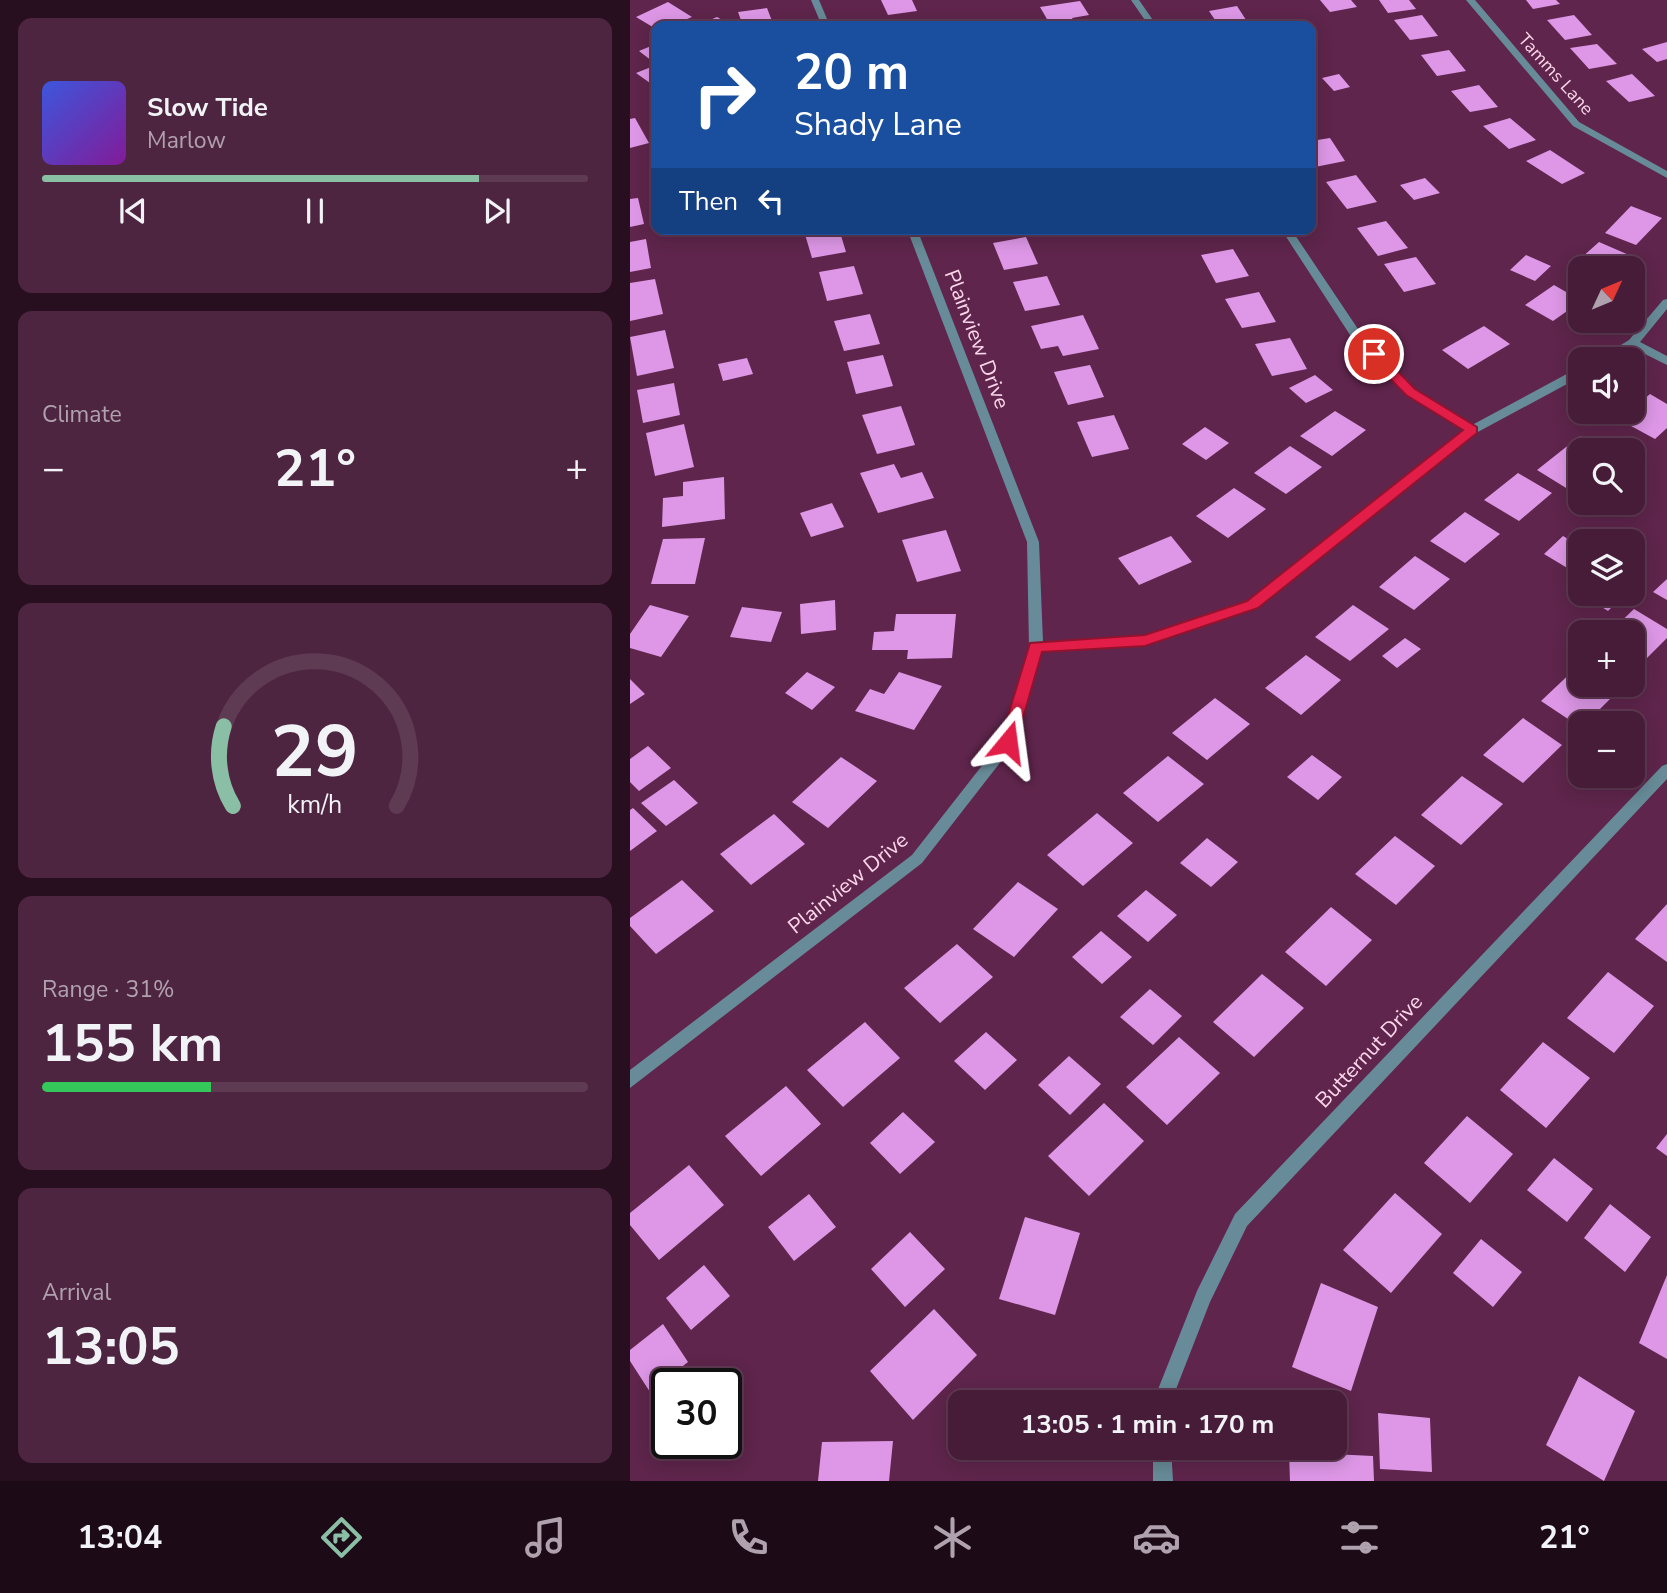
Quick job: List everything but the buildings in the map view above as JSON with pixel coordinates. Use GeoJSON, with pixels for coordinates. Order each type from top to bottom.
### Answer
{"type":"FeatureCollection","features":[{"type":"Feature","properties":{"kind":"street"},"geometry":{"type":"LineString","coordinates":[[815,0],[824,21]]}},
{"type":"Feature","properties":{"kind":"street"},"geometry":{"type":"LineString","coordinates":[[1135,0],[1150,21]]}},
{"type":"Feature","properties":{"kind":"street","name":"Tamms Lane"},"geometry":{"type":"LineString","coordinates":[[1470,0],[1576,124],[1667,174]]}},
{"type":"Feature","properties":{"kind":"street","name":"Plainview Drive"},"geometry":{"type":"LineString","coordinates":[[630,1080],[917,859],[1008,742],[1036,647],[1032,542],[914,235]]}},
{"type":"Feature","properties":{"kind":"street"},"geometry":{"type":"LineString","coordinates":[[1290,235],[1356,335],[1411,392],[1472,430]]}},
{"type":"Feature","properties":{"kind":"street"},"geometry":{"type":"LineString","coordinates":[[1626,347],[1633,343],[1667,302]]}},
{"type":"Feature","properties":{"kind":"street"},"geometry":{"type":"LineString","coordinates":[[1633,343],[1667,361]]}},
{"type":"Feature","properties":{"kind":"street"},"geometry":{"type":"LineString","coordinates":[[1036,647],[1145,641],[1252,604],[1472,430],[1568,378]]}},
{"type":"Feature","properties":{"kind":"street","name":"Butternut Drive"},"geometry":{"type":"LineString","coordinates":[[1167,1390],[1203,1297],[1241,1220],[1667,770]]}},
{"type":"Feature","properties":{"kind":"street"},"geometry":{"type":"LineString","coordinates":[[1162,1460],[1163,1481]]}},
{"type":"Feature","properties":{"kind":"route"},"geometry":{"type":"LineString","coordinates":[[1008,742],[1036,647],[1145,641],[1252,604],[1472,430],[1411,392],[1374,354]]}}]}
